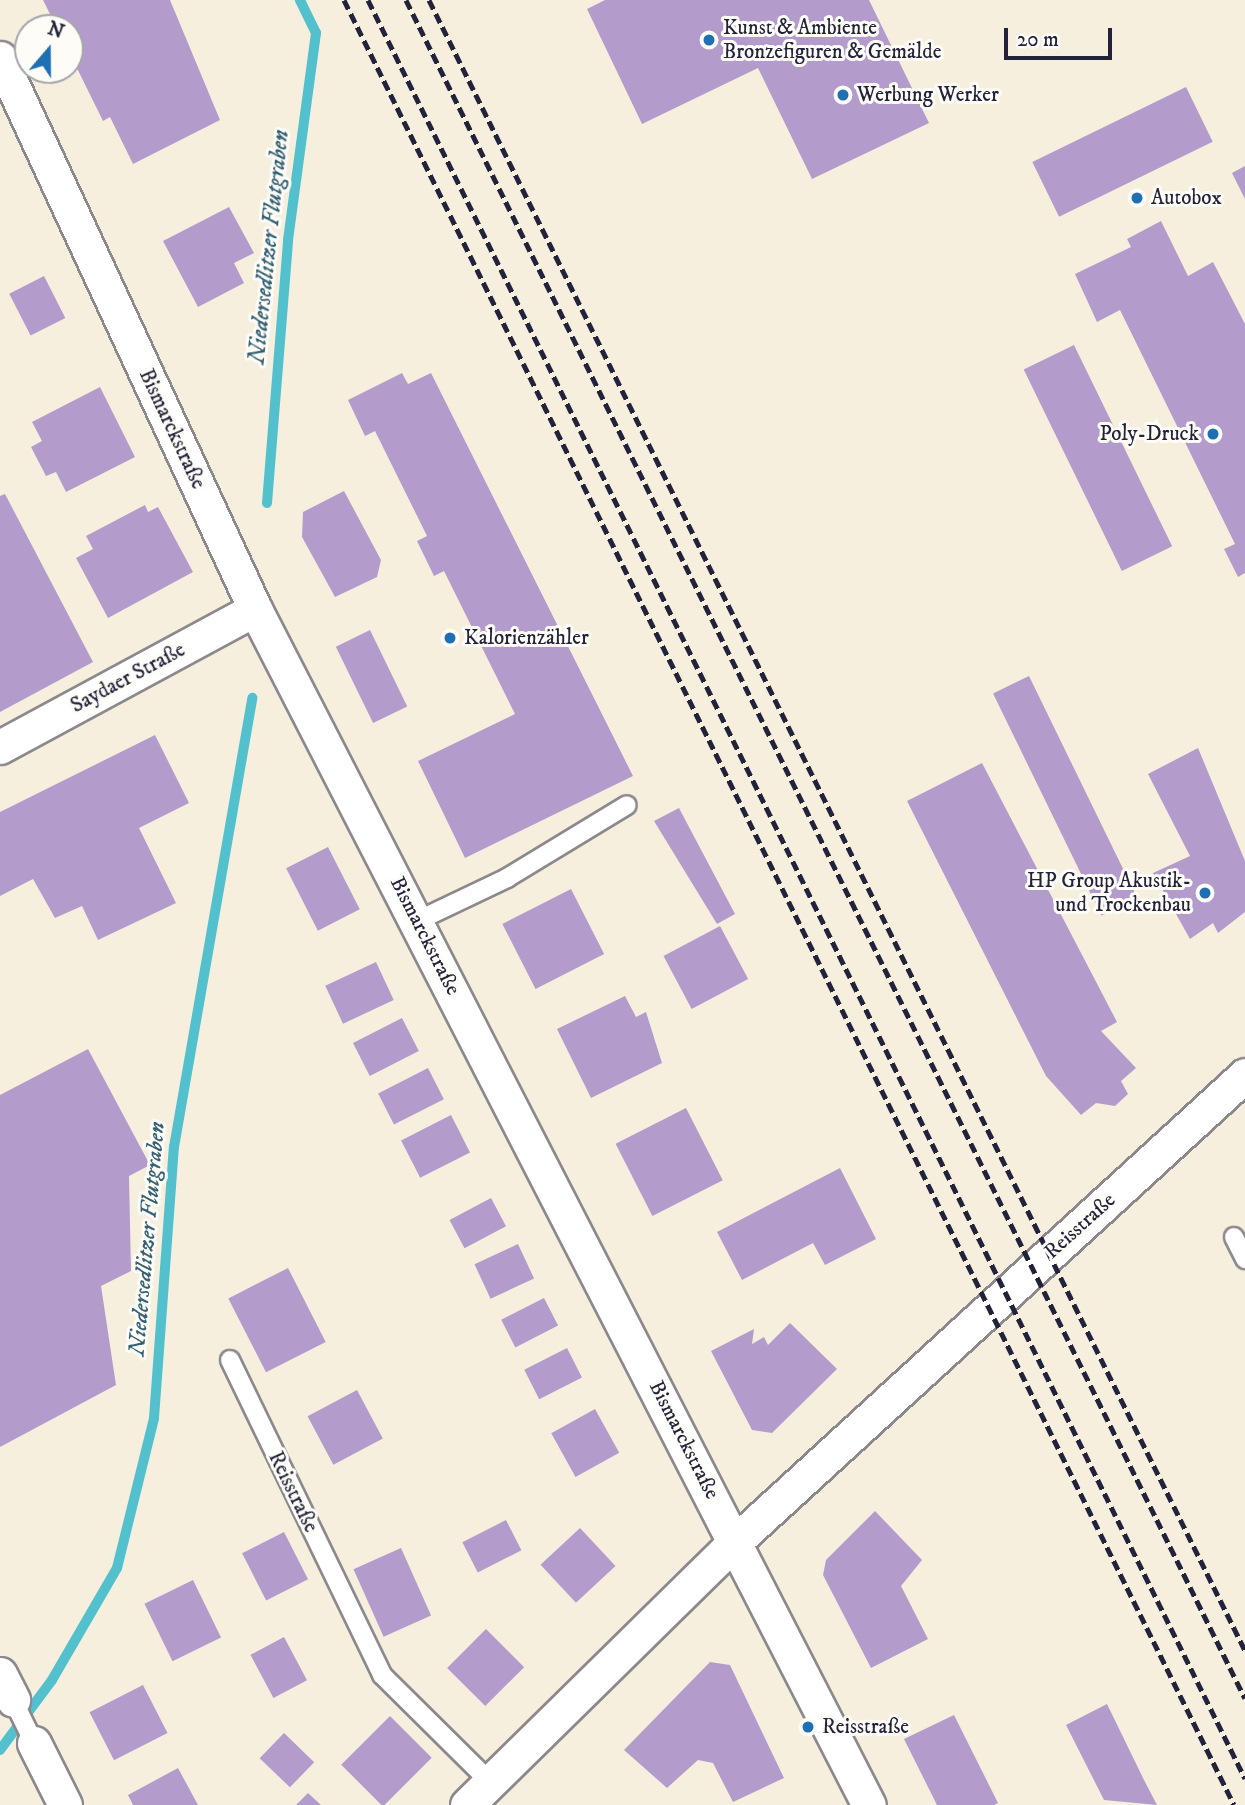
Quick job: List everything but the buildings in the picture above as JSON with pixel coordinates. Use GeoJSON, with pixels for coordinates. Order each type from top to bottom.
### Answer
{"type":"FeatureCollection","features":[{"type":"Feature","properties":{"kind":"street","name":"Bismarckstraße"},"geometry":{"type":"LineString","coordinates":[[0,58],[255,609],[736,1541],[869,1805]]}},
{"type":"Feature","properties":{"kind":"street","name":"Saydaer Straße"},"geometry":{"type":"LineString","coordinates":[[0,747],[255,609]]}},
{"type":"Feature","properties":{"kind":"street","name":"Reisstraße"},"geometry":{"type":"LineString","coordinates":[[478,1794],[736,1541],[1245,1075]]}},
{"type":"Feature","properties":{"kind":"street"},"geometry":{"type":"LineString","coordinates":[[34,1743],[65,1805]]}},
{"type":"Feature","properties":{"kind":"lane"},"geometry":{"type":"LineString","coordinates":[[417,921],[507,878],[627,805]]}},
{"type":"Feature","properties":{"kind":"lane"},"geometry":{"type":"LineString","coordinates":[[1234,1237],[1245,1259]]}},
{"type":"Feature","properties":{"kind":"lane","name":"Reisstraße"},"geometry":{"type":"LineString","coordinates":[[230,1360],[382,1675],[478,1794]]}},
{"type":"Feature","properties":{"kind":"lane"},"geometry":{"type":"LineString","coordinates":[[7,1687],[34,1743]]}},
{"type":"Feature","properties":{"kind":"waterway","name":"Niedersedlitzer Flutgraben"},"geometry":{"type":"LineString","coordinates":[[267,503],[288,240],[316,33],[300,0]]}},
{"type":"Feature","properties":{"kind":"waterway","name":"Niedersedlitzer Flutgraben"},"geometry":{"type":"LineString","coordinates":[[0,1750],[52,1680],[117,1568],[154,1418],[174,1147],[252,698]]}},
{"type":"Feature","properties":{"kind":"railway"},"geometry":{"type":"LineString","coordinates":[[344,0],[1234,1805]]}},
{"type":"Feature","properties":{"kind":"railway"},"geometry":{"type":"LineString","coordinates":[[368,0],[1245,1778]]}},
{"type":"Feature","properties":{"kind":"railway"},"geometry":{"type":"LineString","coordinates":[[406,0],[1245,1698]]}},
{"type":"Feature","properties":{"kind":"railway"},"geometry":{"type":"LineString","coordinates":[[429,0],[1245,1650]]}},
{"type":"Feature","properties":{"kind":"place","name":"Kunst & Ambiente Bronzefiguren & Gemälde"},"geometry":{"type":"Point","coordinates":[709,40]}},
{"type":"Feature","properties":{"kind":"place","name":"Werbung Werker"},"geometry":{"type":"Point","coordinates":[843,95]}},
{"type":"Feature","properties":{"kind":"place","name":"Autobox"},"geometry":{"type":"Point","coordinates":[1137,198]}},
{"type":"Feature","properties":{"kind":"place","name":"Poly-Druck"},"geometry":{"type":"Point","coordinates":[1213,434]}},
{"type":"Feature","properties":{"kind":"place","name":"Kalorienzähler"},"geometry":{"type":"Point","coordinates":[450,638]}},
{"type":"Feature","properties":{"kind":"place","name":"HP Group Akustik- und Trockenbau"},"geometry":{"type":"Point","coordinates":[1205,893]}},
{"type":"Feature","properties":{"kind":"place","name":"Reisstraße"},"geometry":{"type":"Point","coordinates":[808,1727]}}]}
